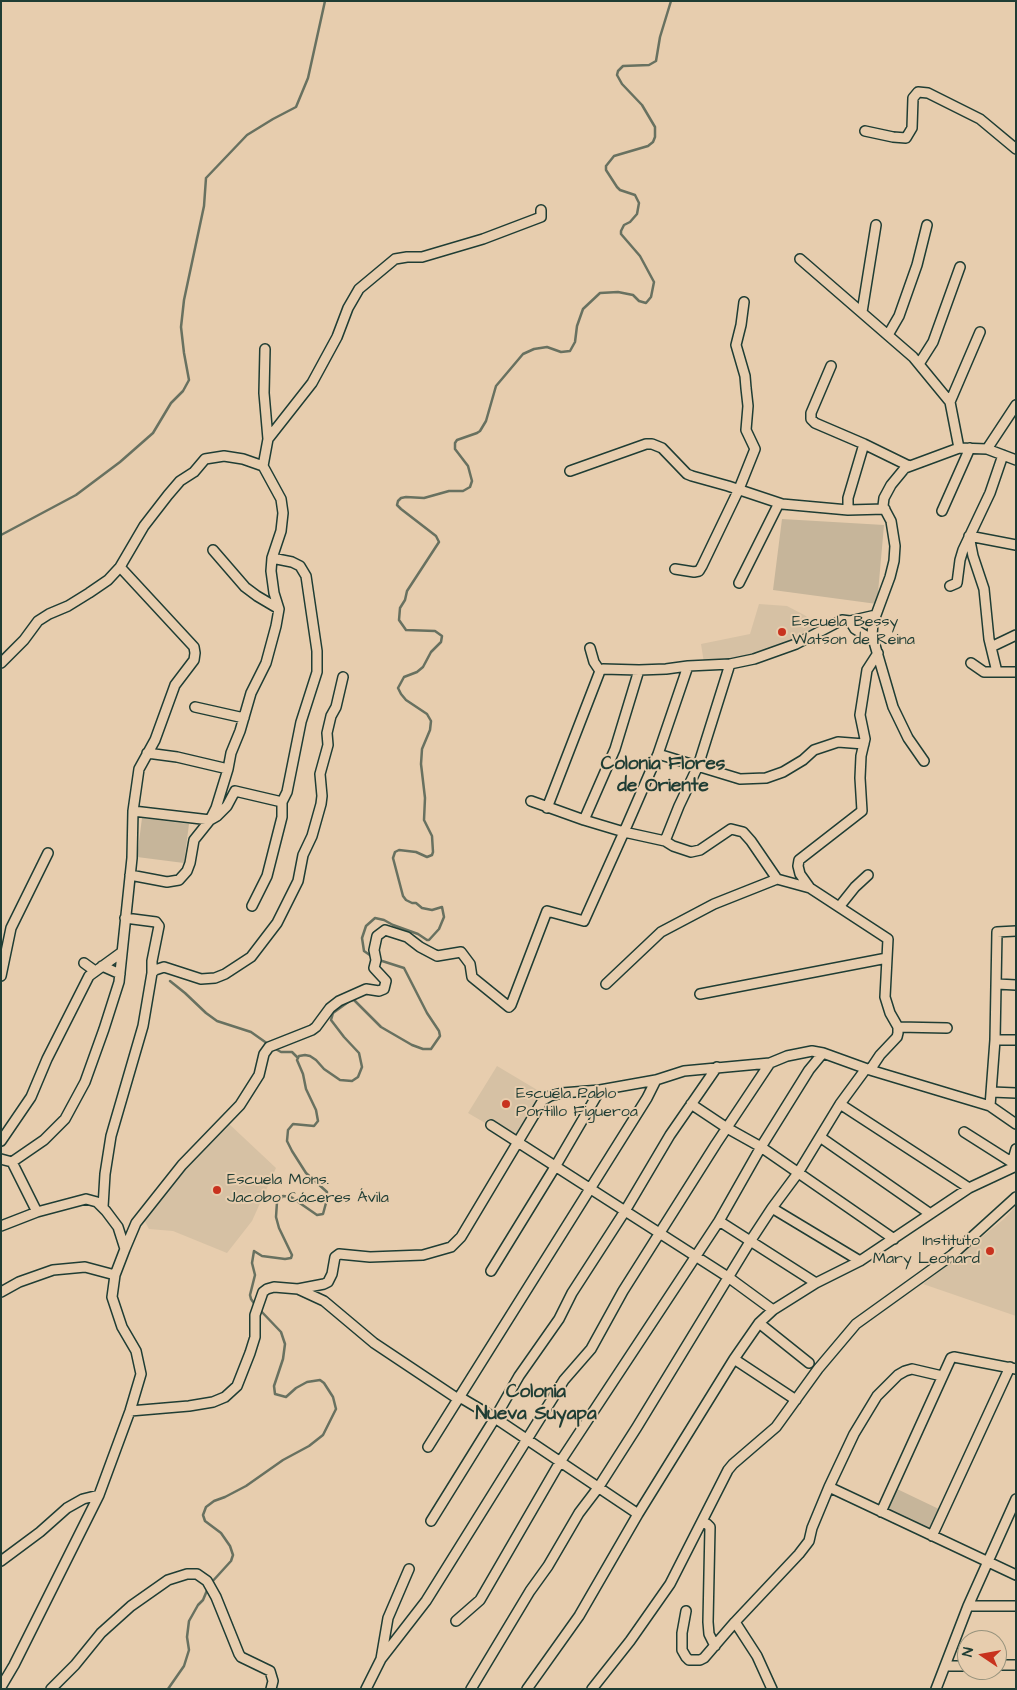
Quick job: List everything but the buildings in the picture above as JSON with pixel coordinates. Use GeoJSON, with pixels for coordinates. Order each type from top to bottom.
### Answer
{"type":"FeatureCollection","features":[{"type":"Feature","properties":{"kind":"street"},"geometry":{"type":"LineString","coordinates":[[865,131],[906,138],[912,128],[913,98],[918,92],[928,93],[980,119],[1016,149]]}},
{"type":"Feature","properties":{"kind":"street"},"geometry":{"type":"LineString","coordinates":[[268,438],[312,383],[337,337],[348,308],[359,290],[395,259],[407,256],[422,257],[483,239],[541,217],[541,210]]}},
{"type":"Feature","properties":{"kind":"street"},"geometry":{"type":"LineString","coordinates":[[862,312],[876,225]]}},
{"type":"Feature","properties":{"kind":"street"},"geometry":{"type":"LineString","coordinates":[[888,334],[899,316],[917,265],[927,225]]}},
{"type":"Feature","properties":{"kind":"street"},"geometry":{"type":"LineString","coordinates":[[800,259],[888,334],[919,364],[950,402],[959,448]]}},
{"type":"Feature","properties":{"kind":"street"},"geometry":{"type":"LineString","coordinates":[[919,364],[934,342],[960,267]]}},
{"type":"Feature","properties":{"kind":"street"},"geometry":{"type":"LineString","coordinates":[[675,569],[698,571],[739,489],[755,449],[746,430],[748,406],[745,376],[736,345],[744,302]]}},
{"type":"Feature","properties":{"kind":"street"},"geometry":{"type":"LineString","coordinates":[[950,402],[980,332]]}},
{"type":"Feature","properties":{"kind":"street"},"geometry":{"type":"LineString","coordinates":[[130,875],[167,882],[179,880],[187,871],[194,840],[210,820],[216,808],[231,753],[251,693],[266,663],[276,626],[279,609],[271,571],[272,558],[281,531],[283,513],[281,499],[263,466],[268,438],[264,393],[265,349]]}},
{"type":"Feature","properties":{"kind":"street"},"geometry":{"type":"LineString","coordinates":[[831,366],[811,413],[811,419],[814,423],[909,466]]}},
{"type":"Feature","properties":{"kind":"street"},"geometry":{"type":"LineString","coordinates":[[987,450],[1016,405]]}},
{"type":"Feature","properties":{"kind":"street"},"geometry":{"type":"LineString","coordinates":[[570,471],[646,444],[652,444],[662,448],[688,474],[779,503],[848,510],[885,509]]}},
{"type":"Feature","properties":{"kind":"street"},"geometry":{"type":"LineString","coordinates":[[848,510],[848,498],[864,444]]}},
{"type":"Feature","properties":{"kind":"street"},"geometry":{"type":"LineString","coordinates":[[924,761],[900,723],[888,693],[872,628],[892,570],[895,553],[891,518],[883,503],[886,493],[903,470],[909,466],[959,448],[987,450],[1016,460]]}},
{"type":"Feature","properties":{"kind":"street"},"geometry":{"type":"LineString","coordinates":[[942,512],[970,448]]}},
{"type":"Feature","properties":{"kind":"street"},"geometry":{"type":"LineString","coordinates":[[950,586],[957,583],[960,560],[969,536],[990,493],[1003,455]]}},
{"type":"Feature","properties":{"kind":"street"},"geometry":{"type":"LineString","coordinates":[[1,663],[24,640],[38,621],[89,594],[108,580],[120,567],[144,526],[180,481],[194,472],[205,459],[224,456],[233,457],[263,466]]}},
{"type":"Feature","properties":{"kind":"street"},"geometry":{"type":"LineString","coordinates":[[739,583],[779,503]]}},
{"type":"Feature","properties":{"kind":"street"},"geometry":{"type":"LineString","coordinates":[[969,536],[1016,545]]}},
{"type":"Feature","properties":{"kind":"street"},"geometry":{"type":"LineString","coordinates":[[969,536],[973,556],[984,589],[991,647],[997,672]]}},
{"type":"Feature","properties":{"kind":"street"},"geometry":{"type":"LineString","coordinates":[[214,550],[245,587],[279,609]]}},
{"type":"Feature","properties":{"kind":"street"},"geometry":{"type":"LineString","coordinates":[[252,906],[267,876],[282,817],[282,802],[287,792],[301,722],[317,672],[317,651],[306,576],[300,566],[292,562],[272,558]]}},
{"type":"Feature","properties":{"kind":"street"},"geometry":{"type":"LineString","coordinates":[[37,1212],[5,1160],[44,1140],[65,1119],[85,1082],[92,1064],[120,974],[132,858],[133,811],[139,769],[155,740],[175,685],[194,660],[195,653],[194,647],[120,567]]}},
{"type":"Feature","properties":{"kind":"street"},"geometry":{"type":"LineString","coordinates":[[547,808],[600,671],[603,669],[666,669],[730,664],[754,659],[796,644],[842,620],[850,621],[876,615]]}},
{"type":"Feature","properties":{"kind":"street"},"geometry":{"type":"LineString","coordinates":[[850,621],[855,629],[874,641]]}},
{"type":"Feature","properties":{"kind":"street"},"geometry":{"type":"LineString","coordinates":[[991,647],[1016,634]]}},
{"type":"Feature","properties":{"kind":"street"},"geometry":{"type":"LineString","coordinates":[[590,648],[594,662],[600,671]]}},
{"type":"Feature","properties":{"kind":"street"},"geometry":{"type":"LineString","coordinates":[[810,888],[800,874],[799,860],[862,811],[860,778],[861,756],[865,739],[860,715],[867,670],[878,653]]}},
{"type":"Feature","properties":{"kind":"street"},"geometry":{"type":"LineString","coordinates":[[971,663],[984,672],[1016,672]]}},
{"type":"Feature","properties":{"kind":"street"},"geometry":{"type":"LineString","coordinates":[[665,841],[678,806],[698,766],[730,664]]}},
{"type":"Feature","properties":{"kind":"street"},"geometry":{"type":"LineString","coordinates":[[2,1683],[14,1665],[99,1495],[130,1411],[141,1374],[136,1351],[122,1327],[114,1304],[112,1291],[115,1275],[136,1222],[182,1165],[240,1105],[260,1075],[264,1054],[271,1046],[312,1030],[330,1008],[339,1001],[366,989],[379,991],[384,989],[386,981],[374,968],[376,960],[374,950],[377,936],[386,930],[407,937],[437,956],[461,952],[470,964],[472,977],[510,1006],[546,911],[584,921],[658,754],[688,666]]}},
{"type":"Feature","properties":{"kind":"street"},"geometry":{"type":"LineString","coordinates":[[584,820],[615,748],[639,670]]}},
{"type":"Feature","properties":{"kind":"street"},"geometry":{"type":"LineString","coordinates":[[152,973],[164,966],[201,979],[215,978],[251,957],[277,922],[298,881],[303,855],[312,836],[321,804],[320,774],[328,745],[327,733],[331,716],[336,707],[343,677]]}},
{"type":"Feature","properties":{"kind":"street"},"geometry":{"type":"LineString","coordinates":[[195,707],[244,718]]}},
{"type":"Feature","properties":{"kind":"street"},"geometry":{"type":"LineString","coordinates":[[658,754],[740,779],[766,778],[783,772],[803,760],[814,750],[838,742],[864,744]]}},
{"type":"Feature","properties":{"kind":"street"},"geometry":{"type":"LineString","coordinates":[[147,753],[176,757],[228,769]]}},
{"type":"Feature","properties":{"kind":"street"},"geometry":{"type":"LineString","coordinates":[[133,811],[210,820],[227,806],[234,791],[282,802]]}},
{"type":"Feature","properties":{"kind":"street"},"geometry":{"type":"LineString","coordinates":[[531,801],[547,808],[624,832],[665,841],[691,852],[700,850],[731,829],[742,832],[751,841],[777,879]]}},
{"type":"Feature","properties":{"kind":"street"},"geometry":{"type":"LineString","coordinates":[[1,976],[12,928],[48,853]]}},
{"type":"Feature","properties":{"kind":"street"},"geometry":{"type":"LineString","coordinates":[[839,908],[868,874]]}},
{"type":"Feature","properties":{"kind":"street"},"geometry":{"type":"LineString","coordinates":[[472,1689],[530,1591],[548,1566],[579,1514],[598,1488],[751,1240],[798,1173],[840,1104],[865,1068],[897,1037],[898,1027],[890,1013],[885,997],[888,938],[810,888],[777,879],[714,904],[661,932],[606,984]]}},
{"type":"Feature","properties":{"kind":"street"},"geometry":{"type":"LineString","coordinates":[[103,1207],[106,1165],[111,1136],[143,1026],[159,926],[158,924],[125,918]]}},
{"type":"Feature","properties":{"kind":"street"},"geometry":{"type":"LineString","coordinates":[[990,1106],[995,1040],[997,931],[1016,931]]}},
{"type":"Feature","properties":{"kind":"street"},"geometry":{"type":"LineString","coordinates":[[1,1141],[31,1097],[47,1059],[89,976],[122,952]]}},
{"type":"Feature","properties":{"kind":"street"},"geometry":{"type":"LineString","coordinates":[[700,994],[887,958]]}},
{"type":"Feature","properties":{"kind":"street"},"geometry":{"type":"LineString","coordinates":[[84,963],[98,969],[120,974]]}},
{"type":"Feature","properties":{"kind":"street"},"geometry":{"type":"LineString","coordinates":[[997,984],[1016,985]]}},
{"type":"Feature","properties":{"kind":"street"},"geometry":{"type":"LineString","coordinates":[[898,1027],[947,1028]]}},
{"type":"Feature","properties":{"kind":"street"},"geometry":{"type":"LineString","coordinates":[[995,1040],[1016,1040]]}},
{"type":"Feature","properties":{"kind":"street"},"geometry":{"type":"LineString","coordinates":[[130,1411],[189,1406],[213,1402],[225,1397],[237,1386],[255,1338],[254,1319],[256,1310],[265,1290],[269,1287],[298,1289],[324,1284],[328,1282],[332,1274],[335,1257],[339,1254],[370,1257],[423,1255],[450,1247],[461,1237],[543,1100],[550,1096],[562,1093],[600,1090],[656,1080],[684,1070],[770,1063],[787,1056],[812,1051],[824,1053],[865,1068],[990,1106],[1016,1124]]}},
{"type":"Feature","properties":{"kind":"street"},"geometry":{"type":"LineString","coordinates":[[456,1621],[480,1600],[560,1462],[718,1221],[809,1070],[824,1053]]}},
{"type":"Feature","properties":{"kind":"street"},"geometry":{"type":"LineString","coordinates":[[366,1689],[381,1659],[426,1601],[564,1380],[591,1349],[623,1291],[770,1063]]}},
{"type":"Feature","properties":{"kind":"street"},"geometry":{"type":"LineString","coordinates":[[431,1521],[519,1376],[559,1319],[572,1292],[625,1211],[670,1135],[717,1067]]}},
{"type":"Feature","properties":{"kind":"street"},"geometry":{"type":"LineString","coordinates":[[428,1447],[647,1098],[656,1080]]}},
{"type":"Feature","properties":{"kind":"street"},"geometry":{"type":"LineString","coordinates":[[491,1271],[600,1090]]}},
{"type":"Feature","properties":{"kind":"street"},"geometry":{"type":"LineString","coordinates":[[992,1092],[1016,1093]]}},
{"type":"Feature","properties":{"kind":"street"},"geometry":{"type":"LineString","coordinates":[[691,1104],[727,1128],[762,1147],[894,1239]]}},
{"type":"Feature","properties":{"kind":"street"},"geometry":{"type":"LineString","coordinates":[[840,1104],[969,1188]]}},
{"type":"Feature","properties":{"kind":"street"},"geometry":{"type":"LineString","coordinates":[[491,1125],[728,1277],[773,1310]]}},
{"type":"Feature","properties":{"kind":"street"},"geometry":{"type":"LineString","coordinates":[[964,1132],[1014,1164]]}},
{"type":"Feature","properties":{"kind":"street"},"geometry":{"type":"LineString","coordinates":[[820,1137],[929,1213]]}},
{"type":"Feature","properties":{"kind":"street"},"geometry":{"type":"LineString","coordinates":[[1014,1164],[1016,1149]]}},
{"type":"Feature","properties":{"kind":"street"},"geometry":{"type":"LineString","coordinates":[[527,1689],[579,1616],[638,1514],[734,1359],[759,1323],[773,1310],[816,1283],[860,1261],[929,1213],[969,1188],[1014,1164]]}},
{"type":"Feature","properties":{"kind":"street"},"geometry":{"type":"LineString","coordinates":[[592,1689],[630,1641],[670,1584],[728,1470],[772,1431],[856,1324],[952,1255],[1016,1196]]}},
{"type":"Feature","properties":{"kind":"street"},"geometry":{"type":"LineString","coordinates":[[1,1226],[37,1212],[86,1199],[93,1200],[103,1207],[118,1226],[125,1248]]}},
{"type":"Feature","properties":{"kind":"street"},"geometry":{"type":"LineString","coordinates":[[772,1208],[860,1261]]}},
{"type":"Feature","properties":{"kind":"street"},"geometry":{"type":"LineString","coordinates":[[718,1221],[751,1240],[816,1283]]}},
{"type":"Feature","properties":{"kind":"street"},"geometry":{"type":"LineString","coordinates":[[1,1292],[20,1282],[53,1270],[85,1267],[115,1275]]}},
{"type":"Feature","properties":{"kind":"street"},"geometry":{"type":"LineString","coordinates":[[298,1289],[324,1301],[374,1344],[455,1397],[464,1399],[495,1418],[638,1514]]}},
{"type":"Feature","properties":{"kind":"street"},"geometry":{"type":"LineString","coordinates":[[759,1323],[809,1363]]}},
{"type":"Feature","properties":{"kind":"street"},"geometry":{"type":"LineString","coordinates":[[881,1512],[951,1358],[1013,1368],[932,1536]]}},
{"type":"Feature","properties":{"kind":"street"},"geometry":{"type":"LineString","coordinates":[[734,1359],[796,1400]]}},
{"type":"Feature","properties":{"kind":"street"},"geometry":{"type":"LineString","coordinates":[[686,1611],[681,1640],[682,1650],[686,1658],[691,1661],[700,1660],[715,1646],[809,1541],[812,1528],[829,1487],[862,1420],[877,1396],[901,1373],[912,1369],[942,1376]]}},
{"type":"Feature","properties":{"kind":"street"},"geometry":{"type":"LineString","coordinates":[[829,1487],[1016,1575]]}},
{"type":"Feature","properties":{"kind":"street"},"geometry":{"type":"LineString","coordinates":[[1,1561],[40,1532],[67,1508],[83,1499],[99,1495]]}},
{"type":"Feature","properties":{"kind":"street"},"geometry":{"type":"LineString","coordinates":[[936,1689],[968,1606],[1016,1499]]}},
{"type":"Feature","properties":{"kind":"street"},"geometry":{"type":"LineString","coordinates":[[702,1522],[710,1527],[708,1622],[709,1634],[715,1646]]}},
{"type":"Feature","properties":{"kind":"street"},"geometry":{"type":"LineString","coordinates":[[381,1659],[388,1618],[409,1569]]}},
{"type":"Feature","properties":{"kind":"street"},"geometry":{"type":"LineString","coordinates":[[51,1689],[75,1665],[101,1633],[131,1606],[168,1580],[187,1574],[197,1574],[207,1581],[216,1597],[241,1657],[270,1671],[274,1681],[271,1689]]}},
{"type":"Feature","properties":{"kind":"street"},"geometry":{"type":"LineString","coordinates":[[968,1606],[1016,1606]]}},
{"type":"Feature","properties":{"kind":"street"},"geometry":{"type":"LineString","coordinates":[[735,1622],[757,1656],[772,1689]]}},
{"type":"Feature","properties":{"kind":"street"},"geometry":{"type":"LineString","coordinates":[[944,1666],[957,1666]]}},
{"type":"Feature","properties":{"kind":"shaded area"},"geometry":{"type":"Polygon","coordinates":[[[782,519],[884,525],[877,604],[773,590],[782,519]]]}},
{"type":"Feature","properties":{"kind":"shaded area","name":"Escuela Bessy Watson de Reina"},"geometry":{"type":"Polygon","coordinates":[[[759,604],[787,606],[806,616],[817,630],[784,646],[743,659],[704,663],[701,644],[750,634],[759,604]]]}},
{"type":"Feature","properties":{"kind":"shaded area"},"geometry":{"type":"Polygon","coordinates":[[[142,818],[189,824],[184,863],[137,857],[142,818]]]}},
{"type":"Feature","properties":{"kind":"shaded area","name":"Escuela Pablo Portillo Figueroa"},"geometry":{"type":"Polygon","coordinates":[[[497,1066],[544,1094],[516,1141],[468,1113],[497,1066]]]}},
{"type":"Feature","properties":{"kind":"shaded area","name":"Escuela Mons. Jacobo Cáceres Ávila"},"geometry":{"type":"Polygon","coordinates":[[[227,1122],[276,1168],[252,1221],[227,1253],[173,1231],[149,1229],[143,1218],[227,1122]]]}},
{"type":"Feature","properties":{"kind":"shaded area","name":"Instituto Mary Leonard"},"geometry":{"type":"Polygon","coordinates":[[[1016,1206],[1016,1316],[923,1284],[1004,1219],[1016,1206]]]}},
{"type":"Feature","properties":{"kind":"shaded area"},"geometry":{"type":"Polygon","coordinates":[[[895,1488],[943,1511],[933,1531],[886,1508],[895,1488]]]}},
{"type":"Feature","properties":{"kind":"waterway"},"geometry":{"type":"LineString","coordinates":[[1,535],[76,495],[120,462],[153,433],[171,403],[183,391],[189,380],[181,327],[184,300],[204,206],[206,178],[247,135],[296,107],[308,78],[325,1]]}},
{"type":"Feature","properties":{"kind":"waterway"},"geometry":{"type":"LineString","coordinates":[[374,958],[364,951],[362,938],[366,926],[375,918],[384,920],[429,940],[439,929],[444,917],[442,907],[432,910],[422,908],[416,903],[406,900],[403,896],[393,858],[395,852],[399,850],[416,852],[427,857],[432,855],[433,852],[432,836],[424,820],[425,798],[421,764],[422,749],[430,730],[431,721],[427,714],[406,700],[398,688],[404,677],[417,672],[423,667],[431,652],[441,642],[442,636],[435,631],[406,630],[399,620],[400,608],[405,600],[407,591],[439,542],[436,536],[401,509],[397,505],[398,501],[406,497],[424,498],[449,491],[463,491],[470,487],[472,481],[468,466],[455,449],[455,443],[457,440],[480,431],[486,421],[496,386],[523,354],[534,349],[547,347],[561,352],[570,351],[575,342],[577,326],[583,309],[600,293],[618,292],[633,295],[639,301],[646,303],[651,297],[654,282],[640,256],[621,234],[624,225],[630,222],[637,214],[639,203],[635,195],[620,190],[617,187],[606,170],[606,166],[614,156],[648,146],[655,137],[655,127],[642,105],[622,84],[617,75],[623,66],[649,65],[656,61],[660,37],[671,1]]}},
{"type":"Feature","properties":{"kind":"waterway"},"geometry":{"type":"LineString","coordinates":[[256,1306],[250,1295],[255,1275],[252,1263],[254,1251],[262,1256],[285,1259],[291,1258],[292,1255],[279,1228],[276,1217],[277,1202],[283,1196],[291,1197],[317,1215],[323,1214],[326,1203],[327,1192],[306,1173],[287,1141],[288,1130],[293,1124],[314,1126],[318,1121],[316,1110],[306,1089],[303,1074],[297,1060],[299,1056],[310,1056],[340,1080],[352,1081],[358,1077],[362,1067],[359,1053],[331,1020],[333,1013],[351,1000],[354,1000],[381,1027],[412,1045],[423,1049],[431,1049],[440,1036],[404,968],[379,960]]}},
{"type":"Feature","properties":{"kind":"waterway"},"geometry":{"type":"LineString","coordinates":[[170,981],[217,1021],[251,1032],[268,1044]]}},
{"type":"Feature","properties":{"kind":"waterway"},"geometry":{"type":"LineString","coordinates":[[272,1047],[281,1052],[292,1052],[298,1058]]}},
{"type":"Feature","properties":{"kind":"waterway"},"geometry":{"type":"LineString","coordinates":[[211,1583],[231,1561],[233,1555],[230,1546],[221,1533],[205,1521],[203,1515],[206,1507],[214,1501],[246,1486],[283,1460],[309,1446],[323,1435],[336,1409],[333,1397],[320,1380],[307,1382],[296,1388],[286,1397],[275,1394],[274,1386],[283,1359],[285,1344],[281,1332],[260,1310]]}},
{"type":"Feature","properties":{"kind":"waterway"},"geometry":{"type":"LineString","coordinates":[[168,1689],[184,1666],[189,1650],[187,1637],[189,1621],[203,1600],[208,1588]]}},
{"type":"Feature","properties":{"kind":"place","name":"Escuela Bessy Watson de Reina"},"geometry":{"type":"Point","coordinates":[782,632]}},
{"type":"Feature","properties":{"kind":"place","name":"Escuela Pablo Portillo Figueroa"},"geometry":{"type":"Point","coordinates":[506,1104]}},
{"type":"Feature","properties":{"kind":"place","name":"Escuela Mons. Jacobo Cáceres Ávila"},"geometry":{"type":"Point","coordinates":[217,1190]}},
{"type":"Feature","properties":{"kind":"place","name":"Instituto Mary Leonard"},"geometry":{"type":"Point","coordinates":[990,1251]}},
{"type":"Feature","properties":{"kind":"district","name":"Colonia Flores de Oriente"},"geometry":{"type":"Point","coordinates":[663,776]}},
{"type":"Feature","properties":{"kind":"district","name":"Colonia Nueva Suyapa"},"geometry":{"type":"Point","coordinates":[536,1404]}}]}
